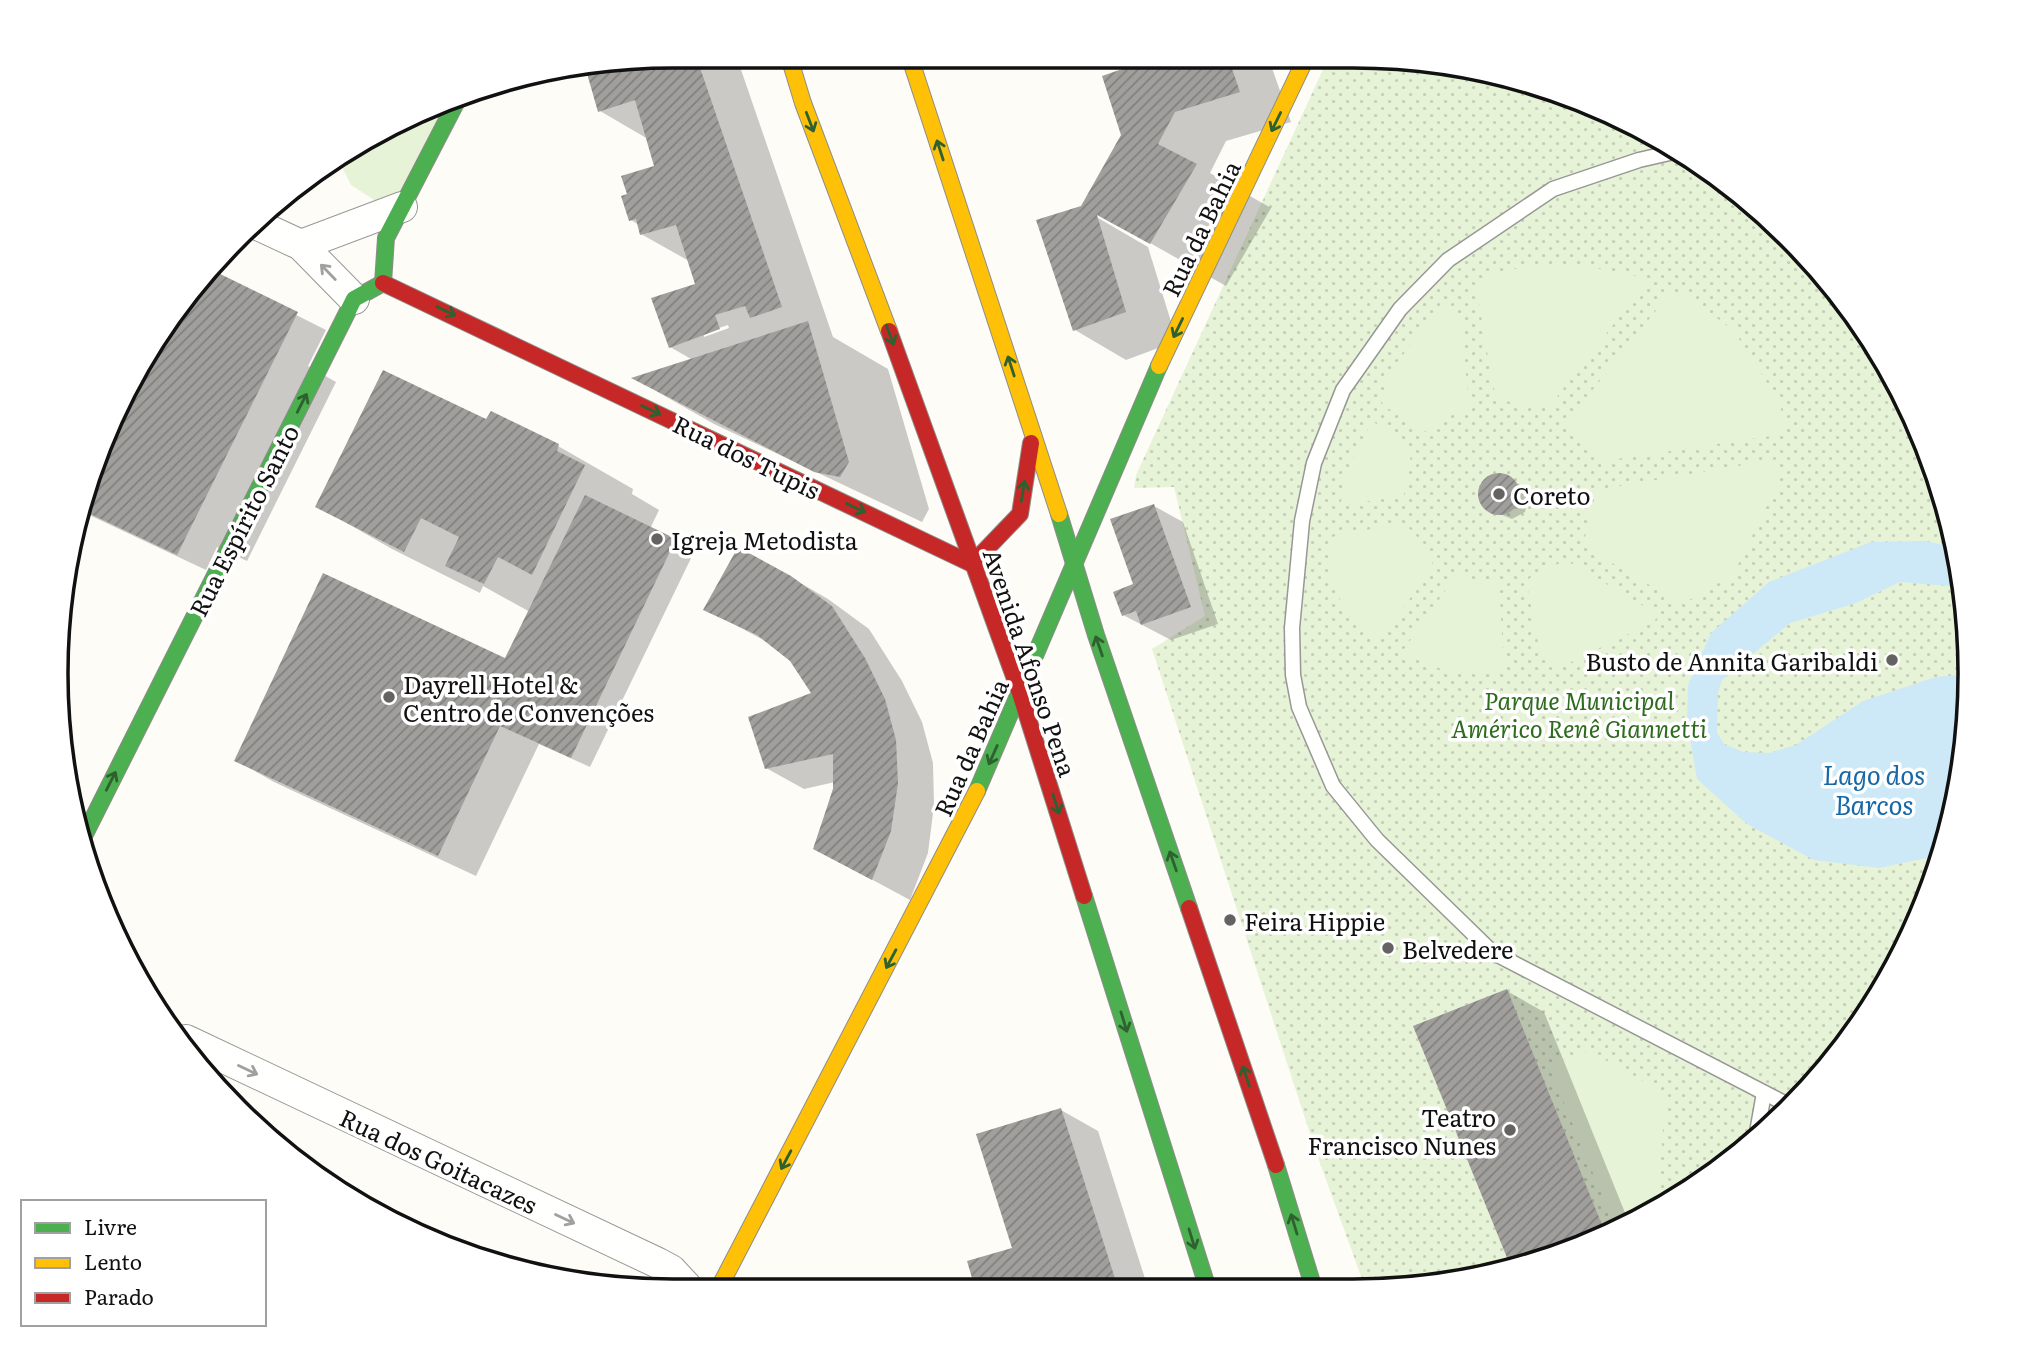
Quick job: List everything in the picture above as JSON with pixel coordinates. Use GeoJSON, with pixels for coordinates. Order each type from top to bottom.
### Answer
{"type":"FeatureCollection","features":[{"type":"Feature","properties":{"kind":"street","name":"Avenida Afonso Pena"},"geometry":{"type":"LineString","coordinates":[[792,68],[803,103],[936,455],[972,564],[1020,693],[1205,1279]]}},
{"type":"Feature","properties":{"kind":"street"},"geometry":{"type":"LineString","coordinates":[[913,68],[1032,431],[1057,490],[1096,635],[1263,1128],[1311,1279]]}},
{"type":"Feature","properties":{"kind":"street"},"geometry":{"type":"LineString","coordinates":[[1293,68],[1296,83]]}},
{"type":"Feature","properties":{"kind":"street","name":"Rua da Bahia"},"geometry":{"type":"LineString","coordinates":[[724,1279],[967,814],[1147,392],[1302,68]]}},
{"type":"Feature","properties":{"kind":"street"},"geometry":{"type":"LineString","coordinates":[[264,228],[302,245],[354,299],[383,283],[386,238],[452,110]]}},
{"type":"Feature","properties":{"kind":"street"},"geometry":{"type":"LineString","coordinates":[[302,245],[402,206]]}},
{"type":"Feature","properties":{"kind":"street","name":"Rua dos Tupis"},"geometry":{"type":"LineString","coordinates":[[383,283],[972,564]]}},
{"type":"Feature","properties":{"kind":"street","name":"Rua Espírito Santo"},"geometry":{"type":"LineString","coordinates":[[88,827],[354,299]]}},
{"type":"Feature","properties":{"kind":"street"},"geometry":{"type":"LineString","coordinates":[[972,564],[1020,514],[1032,431]]}},
{"type":"Feature","properties":{"kind":"street"},"geometry":{"type":"LineString","coordinates":[[1086,484],[1110,480]]}},
{"type":"Feature","properties":{"kind":"street","name":"Rua dos Goitacazes"},"geometry":{"type":"LineString","coordinates":[[195,1044],[671,1270],[679,1279]]}},
{"type":"Feature","properties":{"kind":"lane"},"geometry":{"type":"LineString","coordinates":[[1664,154],[1553,189],[1448,260],[1400,309],[1343,390],[1314,463],[1302,521],[1292,628],[1293,675],[1299,707],[1333,786],[1377,840],[1492,952],[1780,1101]]}},
{"type":"Feature","properties":{"kind":"lane"},"geometry":{"type":"LineString","coordinates":[[1758,1123],[1763,1093]]}},
{"type":"Feature","properties":{"kind":"green space","name":"Parque Municipal Américo Renê Giannetti"},"geometry":{"type":"Polygon","coordinates":[[[1324,68],[1432,73],[1547,100],[1584,114],[1655,149],[1689,170],[1752,218],[1808,274],[1833,305],[1877,371],[1895,406],[1926,479],[1937,517],[1953,594],[1956,634],[1958,674],[1953,753],[1926,868],[1912,905],[1877,976],[1856,1010],[1808,1073],[1752,1129],[1689,1177],[1655,1198],[1584,1233],[1547,1247],[1471,1267],[1432,1274],[1362,1279],[1316,1152],[1152,649],[1205,616],[1174,487],[1134,488],[1136,475],[1324,68]]]}},
{"type":"Feature","properties":{"kind":"green space"},"geometry":{"type":"Polygon","coordinates":[[[447,112],[405,196],[379,203],[351,185],[342,167],[371,149],[447,112]]]}},
{"type":"Feature","properties":{"kind":"green space"},"geometry":{"type":"Polygon","coordinates":[[[1589,267],[1641,277],[1645,284],[1549,407],[1541,408],[1501,400],[1496,396],[1492,381],[1476,285],[1487,277],[1514,269],[1589,267]]]}},
{"type":"Feature","properties":{"kind":"green space"},"geometry":{"type":"Polygon","coordinates":[[[1670,293],[1685,294],[1734,331],[1780,403],[1784,425],[1777,435],[1597,462],[1569,424],[1570,418],[1670,293]]]}},
{"type":"Feature","properties":{"kind":"green space"},"geometry":{"type":"Polygon","coordinates":[[[1447,307],[1453,308],[1460,315],[1469,403],[1467,409],[1449,415],[1424,432],[1383,405],[1381,399],[1391,374],[1407,349],[1447,307]]]}},
{"type":"Feature","properties":{"kind":"green space"},"geometry":{"type":"Polygon","coordinates":[[[1372,421],[1412,449],[1404,495],[1340,506],[1349,467],[1372,421]]]}},
{"type":"Feature","properties":{"kind":"green space"},"geometry":{"type":"Polygon","coordinates":[[[1779,459],[1777,485],[1733,575],[1682,604],[1588,549],[1585,537],[1597,490],[1779,459]]]}},
{"type":"Feature","properties":{"kind":"green space"},"geometry":{"type":"Polygon","coordinates":[[[1404,523],[1425,545],[1433,565],[1385,635],[1373,639],[1352,617],[1337,593],[1331,567],[1334,536],[1404,523]]]}},
{"type":"Feature","properties":{"kind":"green space"},"geometry":{"type":"Polygon","coordinates":[[[1562,562],[1569,562],[1657,614],[1655,621],[1569,663],[1550,663],[1541,658],[1527,584],[1530,578],[1562,562]]]}},
{"type":"Feature","properties":{"kind":"green space"},"geometry":{"type":"Polygon","coordinates":[[[1457,574],[1483,584],[1499,582],[1504,672],[1476,674],[1451,671],[1402,652],[1457,574]]]}},
{"type":"Feature","properties":{"kind":"green space"},"geometry":{"type":"Polygon","coordinates":[[[1589,1051],[1661,1091],[1665,1101],[1658,1196],[1612,1220],[1548,1065],[1589,1051]]]}},
{"type":"Feature","properties":{"kind":"water","name":"Lago dos Barcos"},"geometry":{"type":"Polygon","coordinates":[[[1926,541],[1944,545],[1952,586],[1900,582],[1856,603],[1790,623],[1722,680],[1718,692],[1717,733],[1724,744],[1743,752],[1769,753],[1796,745],[1863,701],[1936,677],[1958,675],[1953,753],[1929,858],[1879,868],[1814,860],[1747,824],[1697,779],[1687,719],[1688,685],[1711,633],[1769,582],[1871,542],[1926,541]]]}},
{"type":"Feature","properties":{"kind":"building"},"geometry":{"type":"Polygon","coordinates":[[[700,68],[782,307],[750,318],[745,306],[715,315],[720,329],[669,348],[651,298],[695,284],[676,225],[640,235],[636,219],[629,221],[621,196],[627,194],[621,176],[654,166],[635,100],[598,112],[587,74],[700,68]]]}},
{"type":"Feature","properties":{"kind":"building"},"geometry":{"type":"Polygon","coordinates":[[[1125,68],[1232,68],[1240,92],[1175,112],[1158,144],[1197,164],[1150,244],[1097,215],[1126,312],[1073,331],[1036,220],[1081,206],[1121,135],[1102,76],[1125,68]]]}},
{"type":"Feature","properties":{"kind":"building"},"geometry":{"type":"Polygon","coordinates":[[[219,273],[298,312],[177,555],[90,514],[114,442],[149,371],[170,337],[219,273]]]}},
{"type":"Feature","properties":{"kind":"building"},"geometry":{"type":"Polygon","coordinates":[[[808,321],[849,462],[840,477],[814,472],[631,378],[808,321]]]}},
{"type":"Feature","properties":{"kind":"building"},"geometry":{"type":"Polygon","coordinates":[[[383,370],[486,419],[491,411],[559,444],[557,451],[585,465],[532,575],[498,557],[484,584],[445,566],[459,537],[421,518],[404,552],[315,507],[383,370]]]}},
{"type":"Feature","properties":{"kind":"building","name":"Coreto"},"geometry":{"type":"Polygon","coordinates":[[[1499,473],[1514,479],[1520,494],[1514,509],[1499,515],[1484,509],[1478,494],[1484,479],[1499,473]]]}},
{"type":"Feature","properties":{"kind":"building","name":"Dayrell Hotel & Centro de Convenções"},"geometry":{"type":"Polygon","coordinates":[[[585,495],[676,539],[571,758],[500,726],[438,856],[234,761],[323,573],[505,658],[585,495]]]}},
{"type":"Feature","properties":{"kind":"building"},"geometry":{"type":"Polygon","coordinates":[[[1154,504],[1191,607],[1141,625],[1136,611],[1122,616],[1113,592],[1133,584],[1110,519],[1154,504]]]}},
{"type":"Feature","properties":{"kind":"building"},"geometry":{"type":"Polygon","coordinates":[[[738,547],[791,576],[832,606],[865,658],[885,699],[896,740],[898,783],[891,831],[872,880],[813,849],[833,789],[833,754],[765,769],[748,717],[811,693],[790,661],[757,635],[703,610],[738,547]]]}},
{"type":"Feature","properties":{"kind":"building","name":"Teatro Francisco Nunes"},"geometry":{"type":"Polygon","coordinates":[[[1507,989],[1602,1225],[1547,1247],[1507,1258],[1413,1026],[1507,989]]]}},
{"type":"Feature","properties":{"kind":"building"},"geometry":{"type":"Polygon","coordinates":[[[1061,1108],[1115,1279],[972,1279],[967,1261],[1012,1248],[976,1134],[1061,1108]]]}},
{"type":"Feature","properties":{"kind":"traffic: fast"},"geometry":{"type":"LineString","coordinates":[[383,283],[386,238],[452,110]]}},
{"type":"Feature","properties":{"kind":"traffic: fast"},"geometry":{"type":"LineString","coordinates":[[88,827],[354,299],[383,283]]}},
{"type":"Feature","properties":{"kind":"traffic: fast"},"geometry":{"type":"LineString","coordinates":[[977,791],[1159,366]]}},
{"type":"Feature","properties":{"kind":"traffic: fast"},"geometry":{"type":"LineString","coordinates":[[1059,514],[1096,635],[1189,908]]}},
{"type":"Feature","properties":{"kind":"traffic: fast"},"geometry":{"type":"LineString","coordinates":[[1084,896],[1205,1279]]}},
{"type":"Feature","properties":{"kind":"traffic: fast"},"geometry":{"type":"LineString","coordinates":[[1276,1165],[1311,1279]]}},
{"type":"Feature","properties":{"kind":"traffic: slow"},"geometry":{"type":"LineString","coordinates":[[792,68],[889,331]]}},
{"type":"Feature","properties":{"kind":"traffic: slow"},"geometry":{"type":"LineString","coordinates":[[913,68],[1059,514]]}},
{"type":"Feature","properties":{"kind":"traffic: slow"},"geometry":{"type":"LineString","coordinates":[[1159,366],[1301,68]]}},
{"type":"Feature","properties":{"kind":"traffic: slow"},"geometry":{"type":"LineString","coordinates":[[724,1279],[977,791]]}},
{"type":"Feature","properties":{"kind":"traffic: jam"},"geometry":{"type":"LineString","coordinates":[[383,283],[972,564]]}},
{"type":"Feature","properties":{"kind":"traffic: jam"},"geometry":{"type":"LineString","coordinates":[[889,331],[1020,693],[1084,896]]}},
{"type":"Feature","properties":{"kind":"traffic: jam"},"geometry":{"type":"LineString","coordinates":[[972,564],[1020,514],[1031,443]]}},
{"type":"Feature","properties":{"kind":"traffic: jam"},"geometry":{"type":"LineString","coordinates":[[1189,908],[1276,1165]]}},
{"type":"Feature","properties":{"kind":"place","name":"Coreto"},"geometry":{"type":"Point","coordinates":[1499,494]}},
{"type":"Feature","properties":{"kind":"place","name":"Igreja Metodista"},"geometry":{"type":"Point","coordinates":[657,539]}},
{"type":"Feature","properties":{"kind":"place","name":"Busto de Annita Garibaldi"},"geometry":{"type":"Point","coordinates":[1892,660]}},
{"type":"Feature","properties":{"kind":"place","name":"Dayrell Hotel & Centro de Convenções"},"geometry":{"type":"Point","coordinates":[389,697]}},
{"type":"Feature","properties":{"kind":"place","name":"Feira Hippie"},"geometry":{"type":"Point","coordinates":[1230,920]}},
{"type":"Feature","properties":{"kind":"place","name":"Belvedere"},"geometry":{"type":"Point","coordinates":[1388,948]}},
{"type":"Feature","properties":{"kind":"place","name":"Teatro Francisco Nunes"},"geometry":{"type":"Point","coordinates":[1510,1130]}}]}
